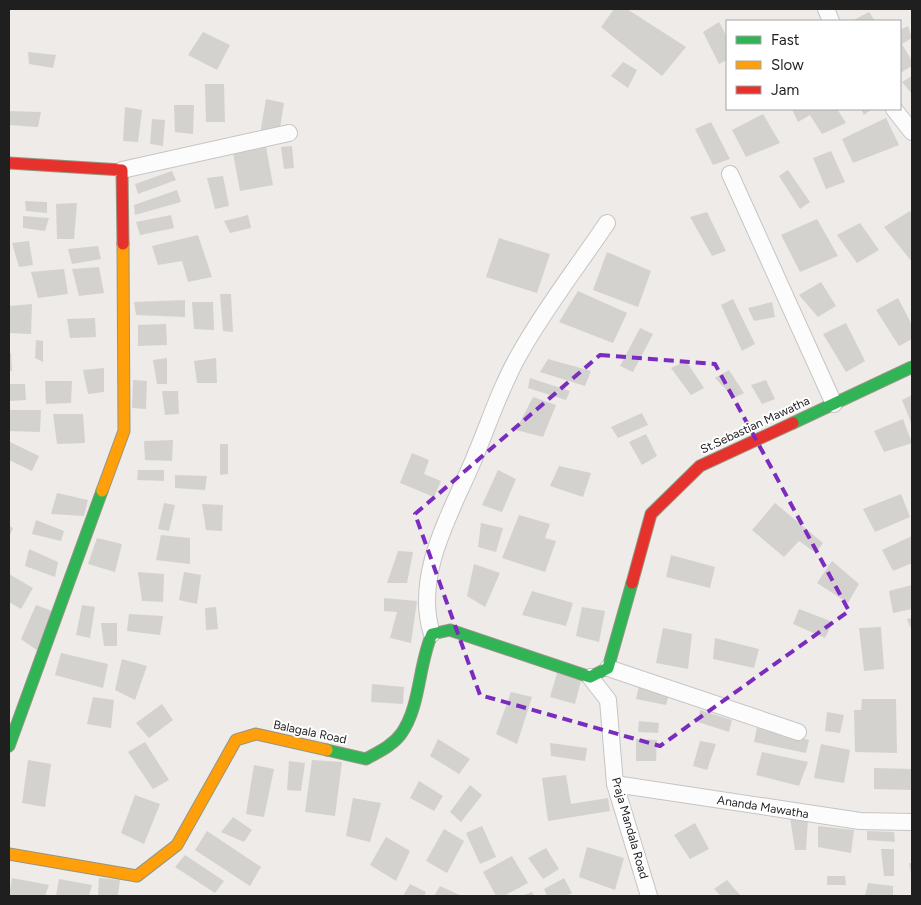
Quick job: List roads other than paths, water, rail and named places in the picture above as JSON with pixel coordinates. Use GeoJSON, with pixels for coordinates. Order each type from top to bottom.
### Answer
{"type":"FeatureCollection","features":[{"type":"Feature","properties":{"kind":"street"},"geometry":{"type":"LineString","coordinates":[[895,110],[912,132]]}},
{"type":"Feature","properties":{"kind":"street"},"geometry":{"type":"LineString","coordinates":[[9,163],[122,170],[289,133]]}},
{"type":"Feature","properties":{"kind":"street"},"geometry":{"type":"LineString","coordinates":[[9,746],[124,431],[122,170]]}},
{"type":"Feature","properties":{"kind":"street"},"geometry":{"type":"LineString","coordinates":[[730,174],[834,404]]}},
{"type":"Feature","properties":{"kind":"street"},"geometry":{"type":"LineString","coordinates":[[607,224],[519,354],[471,468],[445,522],[434,556],[428,598],[426,617],[432,634],[450,630],[590,677],[608,668],[798,732]]}},
{"type":"Feature","properties":{"kind":"street","name":"St.Sebastian Mawatha"},"geometry":{"type":"LineString","coordinates":[[608,668],[651,514],[700,466],[912,367]]}},
{"type":"Feature","properties":{"kind":"street","name":"Balagala Road"},"geometry":{"type":"LineString","coordinates":[[9,854],[137,876],[177,844],[236,740],[256,734],[366,759],[392,744],[409,722],[424,648],[432,634]]}},
{"type":"Feature","properties":{"kind":"street","name":"Praja Mandala Road"},"geometry":{"type":"LineString","coordinates":[[590,677],[608,700],[615,784],[649,896]]}},
{"type":"Feature","properties":{"kind":"street","name":"Ananda Mawatha"},"geometry":{"type":"LineString","coordinates":[[615,784],[860,822],[912,822]]}}]}
